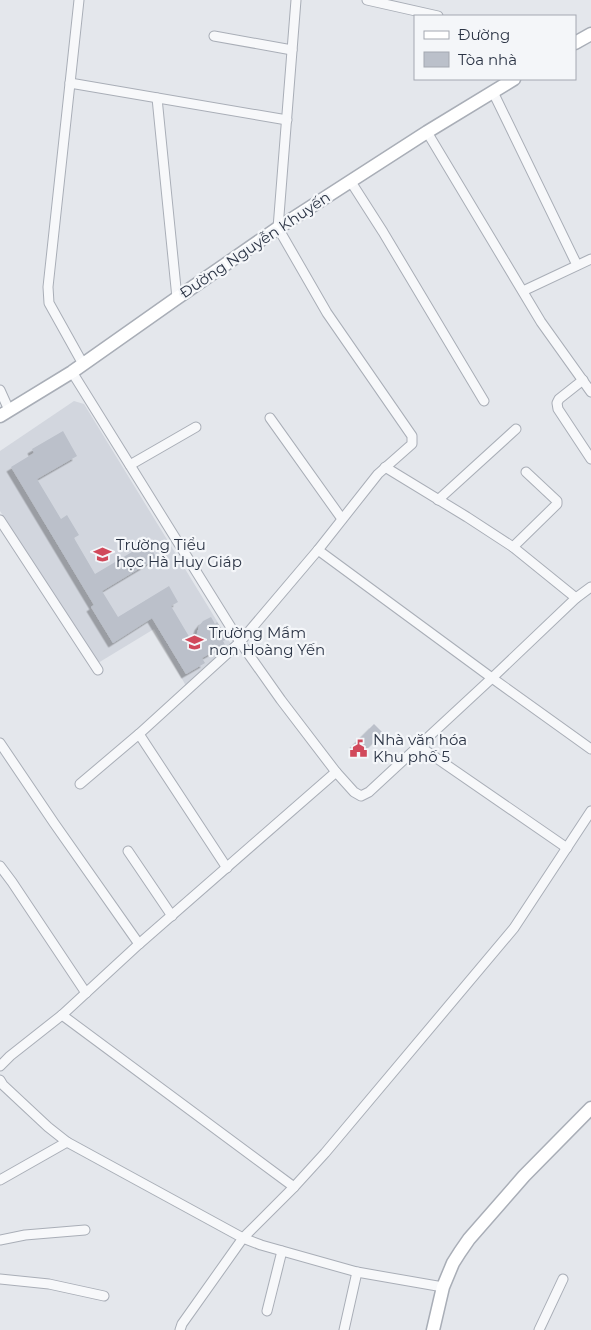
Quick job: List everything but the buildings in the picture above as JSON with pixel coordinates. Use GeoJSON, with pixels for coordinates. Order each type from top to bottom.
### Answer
{"type":"FeatureCollection","features":[{"type":"Feature","properties":{"kind":"street"},"geometry":{"type":"LineString","coordinates":[[79,0],[48,287],[49,303],[83,364]]}},
{"type":"Feature","properties":{"kind":"street"},"geometry":{"type":"LineString","coordinates":[[80,784],[139,734],[240,642],[318,550],[378,474],[412,444],[412,436],[327,312],[278,228],[296,0]]}},
{"type":"Feature","properties":{"kind":"street"},"geometry":{"type":"LineString","coordinates":[[367,0],[434,15]]}},
{"type":"Feature","properties":{"kind":"street"},"geometry":{"type":"LineString","coordinates":[[576,42],[591,34]]}},
{"type":"Feature","properties":{"kind":"street"},"geometry":{"type":"LineString","coordinates":[[214,36],[292,50]]}},
{"type":"Feature","properties":{"kind":"street","name":"Đường Nguyễn Khuyến"},"geometry":{"type":"LineString","coordinates":[[5,413],[72,372],[278,228],[427,132],[512,80]]}},
{"type":"Feature","properties":{"kind":"street"},"geometry":{"type":"LineString","coordinates":[[70,84],[287,120]]}},
{"type":"Feature","properties":{"kind":"street"},"geometry":{"type":"LineString","coordinates":[[492,92],[577,265]]}},
{"type":"Feature","properties":{"kind":"street"},"geometry":{"type":"LineString","coordinates":[[157,98],[177,298]]}},
{"type":"Feature","properties":{"kind":"street"},"geometry":{"type":"LineString","coordinates":[[427,132],[541,322],[591,392]]}},
{"type":"Feature","properties":{"kind":"street"},"geometry":{"type":"LineString","coordinates":[[351,182],[484,401]]}},
{"type":"Feature","properties":{"kind":"street"},"geometry":{"type":"LineString","coordinates":[[523,291],[591,259]]}},
{"type":"Feature","properties":{"kind":"street"},"geometry":{"type":"LineString","coordinates":[[72,372],[240,642],[336,772],[354,792],[361,796],[369,792],[419,746],[576,598],[589,592]]}},
{"type":"Feature","properties":{"kind":"street"},"geometry":{"type":"LineString","coordinates":[[583,380],[559,399],[557,403],[558,409],[591,459]]}},
{"type":"Feature","properties":{"kind":"street"},"geometry":{"type":"LineString","coordinates":[[0,390],[5,413]]}},
{"type":"Feature","properties":{"kind":"street"},"geometry":{"type":"LineString","coordinates":[[270,418],[342,519]]}},
{"type":"Feature","properties":{"kind":"street"},"geometry":{"type":"LineString","coordinates":[[130,465],[196,427]]}},
{"type":"Feature","properties":{"kind":"street"},"geometry":{"type":"LineString","coordinates":[[438,500],[516,429]]}},
{"type":"Feature","properties":{"kind":"street"},"geometry":{"type":"LineString","coordinates":[[385,467],[513,547],[576,598]]}},
{"type":"Feature","properties":{"kind":"street"},"geometry":{"type":"LineString","coordinates":[[513,547],[557,504],[556,499],[526,472]]}},
{"type":"Feature","properties":{"kind":"street"},"geometry":{"type":"LineString","coordinates":[[0,520],[98,670]]}},
{"type":"Feature","properties":{"kind":"street"},"geometry":{"type":"LineString","coordinates":[[318,550],[591,749]]}},
{"type":"Feature","properties":{"kind":"street"},"geometry":{"type":"LineString","coordinates":[[139,734],[227,868]]}},
{"type":"Feature","properties":{"kind":"street"},"geometry":{"type":"LineString","coordinates":[[0,743],[139,944]]}},
{"type":"Feature","properties":{"kind":"street"},"geometry":{"type":"LineString","coordinates":[[419,746],[568,848]]}},
{"type":"Feature","properties":{"kind":"street"},"geometry":{"type":"LineString","coordinates":[[0,1066],[62,1015],[139,944],[336,772]]}},
{"type":"Feature","properties":{"kind":"street"},"geometry":{"type":"LineString","coordinates":[[180,1330],[182,1324],[243,1238],[294,1187],[392,1075],[435,1020],[508,935],[591,811]]}},
{"type":"Feature","properties":{"kind":"street"},"geometry":{"type":"LineString","coordinates":[[128,851],[172,916]]}},
{"type":"Feature","properties":{"kind":"street"},"geometry":{"type":"LineString","coordinates":[[0,866],[86,993]]}},
{"type":"Feature","properties":{"kind":"street"},"geometry":{"type":"LineString","coordinates":[[62,1015],[294,1187]]}},
{"type":"Feature","properties":{"kind":"street"},"geometry":{"type":"LineString","coordinates":[[0,1080],[3,1086],[67,1142],[243,1238],[261,1245],[357,1272],[443,1287]]}},
{"type":"Feature","properties":{"kind":"street"},"geometry":{"type":"LineString","coordinates":[[433,1330],[443,1287],[453,1263],[469,1239],[524,1176],[591,1108]]}},
{"type":"Feature","properties":{"kind":"street"},"geometry":{"type":"LineString","coordinates":[[0,1180],[67,1142]]}},
{"type":"Feature","properties":{"kind":"street"},"geometry":{"type":"LineString","coordinates":[[0,1240],[25,1235],[85,1230]]}},
{"type":"Feature","properties":{"kind":"street"},"geometry":{"type":"LineString","coordinates":[[267,1311],[282,1251]]}},
{"type":"Feature","properties":{"kind":"street"},"geometry":{"type":"LineString","coordinates":[[344,1330],[357,1272]]}},
{"type":"Feature","properties":{"kind":"street"},"geometry":{"type":"LineString","coordinates":[[0,1279],[49,1284],[104,1296]]}},
{"type":"Feature","properties":{"kind":"street"},"geometry":{"type":"LineString","coordinates":[[540,1330],[563,1279]]}},
{"type":"Feature","properties":{"kind":"shaded area","name":"Trường Tiểu học Hà Huy Giáp"},"geometry":{"type":"Polygon","coordinates":[[[74,401],[84,404],[231,644],[186,686],[154,629],[98,663],[0,511],[0,451],[74,401]]]}},
{"type":"Feature","properties":{"kind":"place","name":"Trường Tiểu học Hà Huy Giáp"},"geometry":{"type":"Point","coordinates":[102,554]}},
{"type":"Feature","properties":{"kind":"place","name":"Trường Mầm non Hoàng Yến"},"geometry":{"type":"Point","coordinates":[195,642]}},
{"type":"Feature","properties":{"kind":"place","name":"Nhà văn hóa Khu phố 5"},"geometry":{"type":"Point","coordinates":[359,749]}}]}
